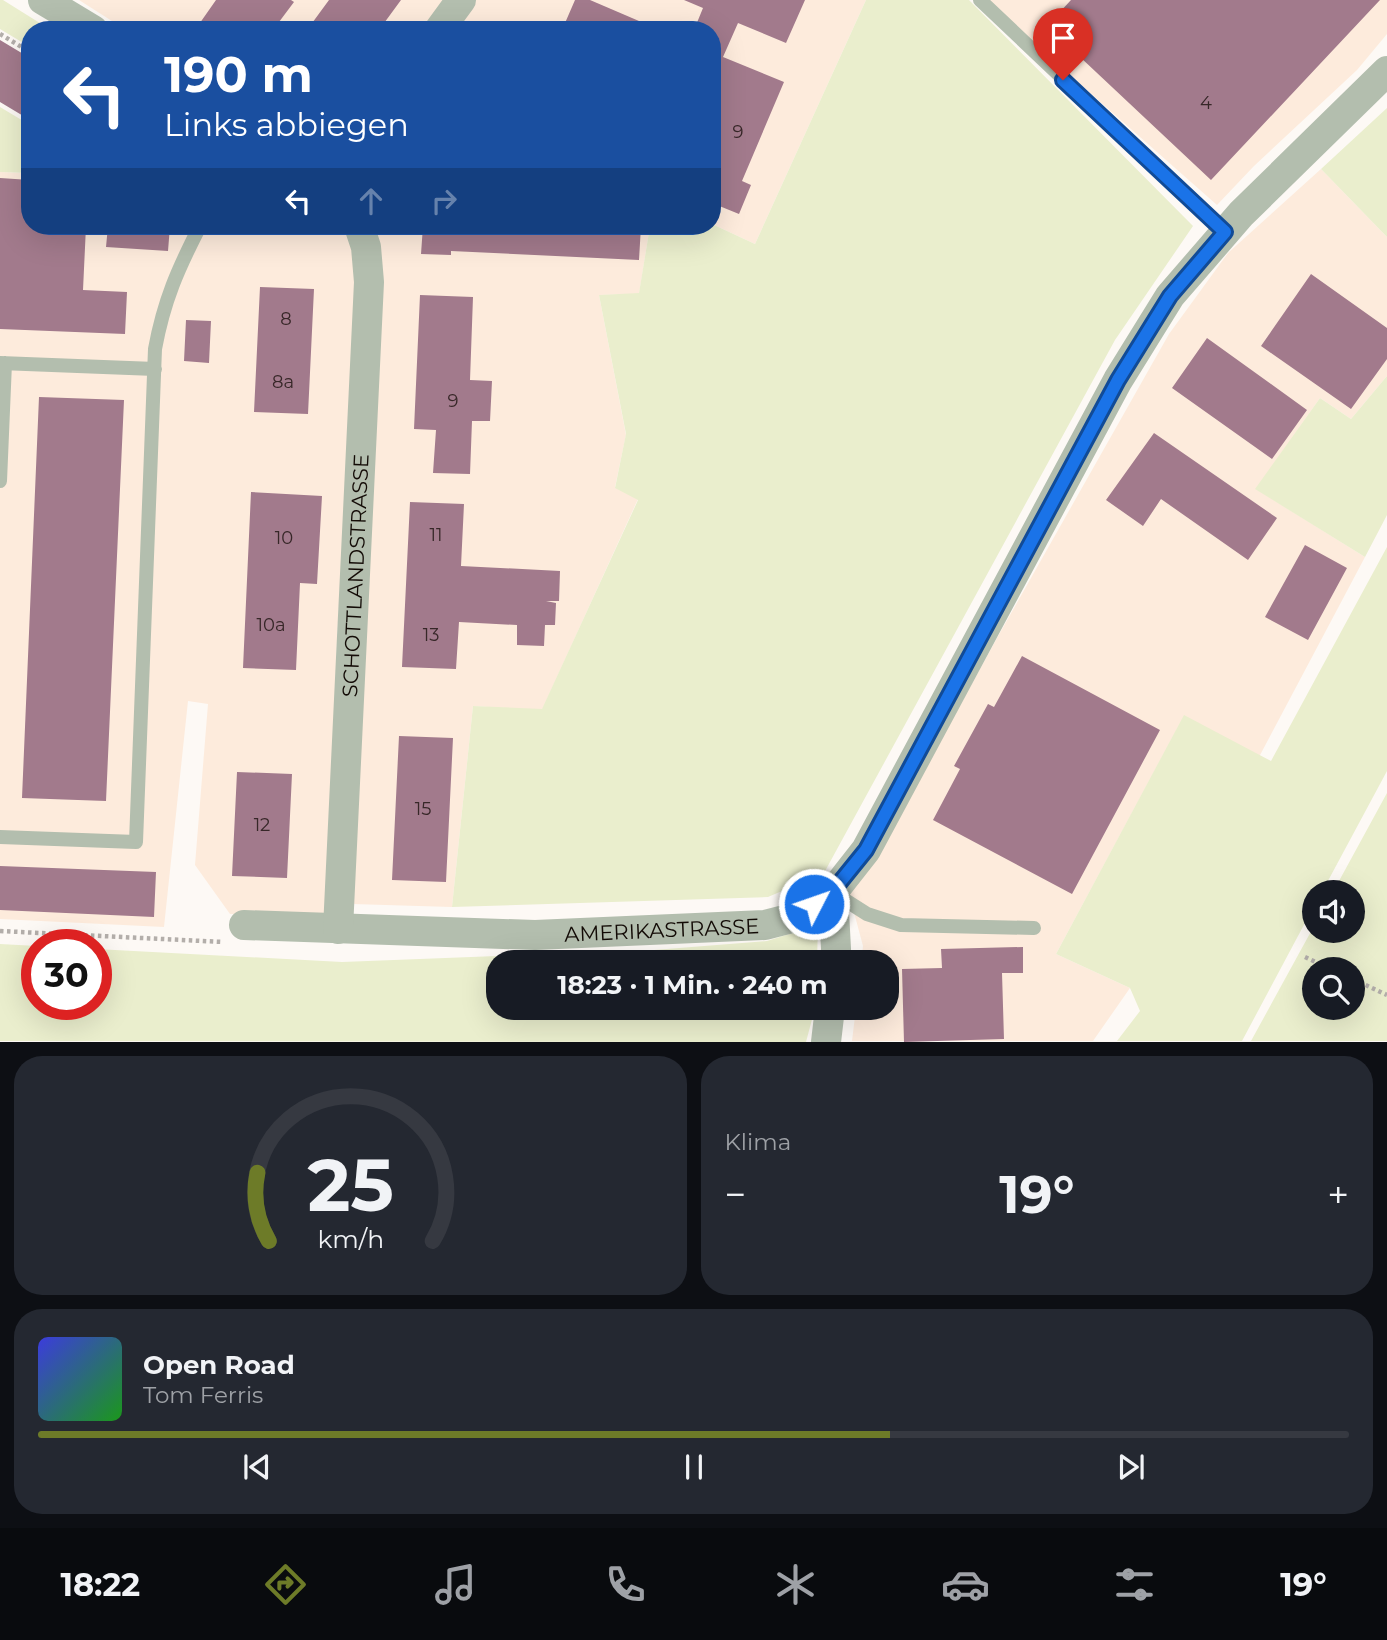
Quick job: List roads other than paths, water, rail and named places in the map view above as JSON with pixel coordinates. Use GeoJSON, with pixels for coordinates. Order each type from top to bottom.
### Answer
{"type":"FeatureCollection","features":[{"type":"Feature","properties":{"kind":"street"},"geometry":{"type":"LineString","coordinates":[[43,0],[78,21]]}},
{"type":"Feature","properties":{"kind":"street"},"geometry":{"type":"LineString","coordinates":[[446,21],[461,0]]}},
{"type":"Feature","properties":{"kind":"street","name":"AMERIKASTRASSE"},"geometry":{"type":"LineString","coordinates":[[338,929],[535,936],[765,925],[796,917],[832,892],[866,850],[1118,380],[1170,296],[1225,232],[1387,71]]}},
{"type":"Feature","properties":{"kind":"street","name":"SCHOTTLANDSTRASSE"},"geometry":{"type":"LineString","coordinates":[[338,929],[369,282],[366,247],[362,235]]}},
{"type":"Feature","properties":{"kind":"street"},"geometry":{"type":"LineString","coordinates":[[832,892],[836,950]]}},
{"type":"Feature","properties":{"kind":"street"},"geometry":{"type":"LineString","coordinates":[[243,925],[338,929]]}},
{"type":"Feature","properties":{"kind":"street"},"geometry":{"type":"LineString","coordinates":[[826,1041],[829,1020]]}},
{"type":"Feature","properties":{"kind":"lane"},"geometry":{"type":"LineString","coordinates":[[980,0],[1225,232]]}},
{"type":"Feature","properties":{"kind":"lane"},"geometry":{"type":"LineString","coordinates":[[0,837],[136,842],[155,369],[161,314],[196,235]]}},
{"type":"Feature","properties":{"kind":"lane"},"geometry":{"type":"LineString","coordinates":[[0,481],[2,363],[155,369]]}},
{"type":"Feature","properties":{"kind":"lane"},"geometry":{"type":"LineString","coordinates":[[832,892],[867,915],[901,925],[1034,929]]}}]}
